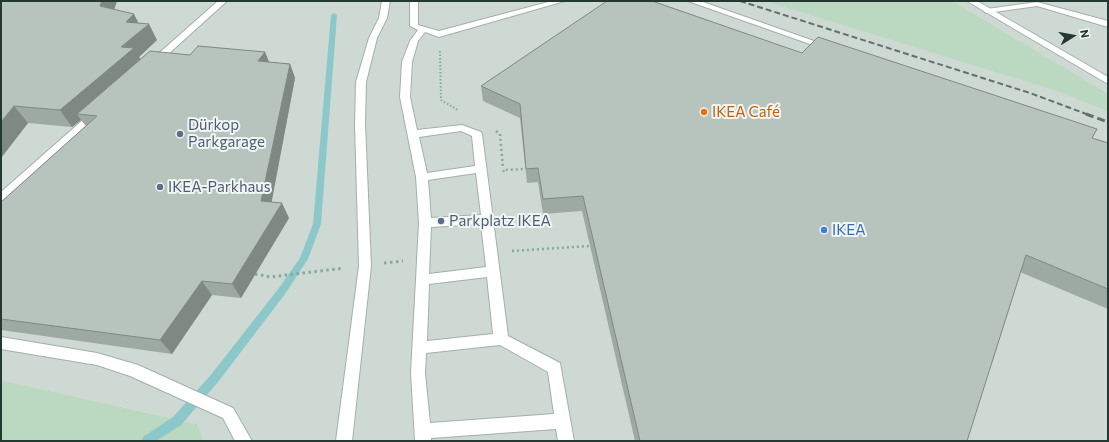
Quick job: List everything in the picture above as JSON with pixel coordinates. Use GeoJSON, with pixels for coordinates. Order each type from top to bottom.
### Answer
{"type":"FeatureCollection","features":[{"type":"Feature","properties":{"kind":"street"},"geometry":{"type":"LineString","coordinates":[[147,68],[224,1]]}},
{"type":"Feature","properties":{"kind":"street"},"geometry":{"type":"LineString","coordinates":[[344,441],[365,266],[360,124],[361,82],[373,38],[383,18],[386,1]]}},
{"type":"Feature","properties":{"kind":"street"},"geometry":{"type":"LineString","coordinates":[[414,1],[412,18],[414,26],[422,30],[439,34],[561,1]]}},
{"type":"Feature","properties":{"kind":"street"},"geometry":{"type":"LineString","coordinates":[[692,1],[836,50]]}},
{"type":"Feature","properties":{"kind":"street"},"geometry":{"type":"LineString","coordinates":[[971,1],[1108,81]]}},
{"type":"Feature","properties":{"kind":"street"},"geometry":{"type":"LineString","coordinates":[[987,11],[1037,4],[1108,24]]}},
{"type":"Feature","properties":{"kind":"street"},"geometry":{"type":"LineString","coordinates":[[422,30],[414,41],[407,62],[405,97],[422,178],[425,223],[418,373],[422,436],[563,421]]}},
{"type":"Feature","properties":{"kind":"street"},"geometry":{"type":"LineString","coordinates":[[1,198],[106,105]]}},
{"type":"Feature","properties":{"kind":"street"},"geometry":{"type":"LineString","coordinates":[[413,134],[462,128],[477,134],[501,339]]}},
{"type":"Feature","properties":{"kind":"street"},"geometry":{"type":"LineString","coordinates":[[422,178],[481,170]]}},
{"type":"Feature","properties":{"kind":"street"},"geometry":{"type":"LineString","coordinates":[[425,223],[487,219]]}},
{"type":"Feature","properties":{"kind":"street"},"geometry":{"type":"LineString","coordinates":[[423,280],[493,271]]}},
{"type":"Feature","properties":{"kind":"street"},"geometry":{"type":"LineString","coordinates":[[419,348],[501,339],[555,368],[566,441]]}},
{"type":"Feature","properties":{"kind":"street"},"geometry":{"type":"LineString","coordinates":[[1,343],[97,359],[133,370],[228,414],[244,441]]}},
{"type":"Feature","properties":{"kind":"path"},"geometry":{"type":"LineString","coordinates":[[439,34],[441,100],[461,112]]}},
{"type":"Feature","properties":{"kind":"path"},"geometry":{"type":"LineString","coordinates":[[494,130],[500,134],[504,177]]}},
{"type":"Feature","properties":{"kind":"path"},"geometry":{"type":"LineString","coordinates":[[503,170],[524,169]]}},
{"type":"Feature","properties":{"kind":"path"},"geometry":{"type":"LineString","coordinates":[[512,243],[512,251]]}},
{"type":"Feature","properties":{"kind":"path"},"geometry":{"type":"LineString","coordinates":[[255,274],[271,276],[311,272]]}},
{"type":"Feature","properties":{"kind":"shaded area"},"geometry":{"type":"Polygon","coordinates":[[[1,1],[1108,1],[1108,441],[204,441],[197,424],[1,380],[1,1]]]}},
{"type":"Feature","properties":{"kind":"green space"},"geometry":{"type":"Polygon","coordinates":[[[765,1],[952,1],[1108,94],[1108,111],[1054,90],[765,1]]]}},
{"type":"Feature","properties":{"kind":"green space"},"geometry":{"type":"Polygon","coordinates":[[[1,380],[197,424],[204,441],[1,441],[1,380]]]}},
{"type":"Feature","properties":{"kind":"building"},"geometry":{"type":"Polygon","coordinates":[[[1,1],[102,1],[100,6],[134,14],[126,22],[149,24],[121,47],[134,48],[60,110],[14,106],[1,122],[1,1]]]}},
{"type":"Feature","properties":{"kind":"building","name":"IKEA"},"geometry":{"type":"Polygon","coordinates":[[[607,1],[652,1],[802,53],[818,37],[1097,129],[1092,138],[1108,143],[1108,289],[1026,255],[967,441],[640,441],[583,196],[543,199],[538,168],[526,169],[520,104],[481,86],[607,1]]]}},
{"type":"Feature","properties":{"kind":"building","name":"IKEA-Parkhaus"},"geometry":{"type":"Polygon","coordinates":[[[198,46],[265,52],[258,61],[290,64],[261,201],[282,203],[232,284],[202,281],[160,340],[1,319],[1,202],[97,116],[77,114],[150,51],[190,55],[198,46]]]}},
{"type":"Feature","properties":{"kind":"waterway"},"geometry":{"type":"LineString","coordinates":[[147,441],[177,421],[214,379],[282,291],[304,259],[317,224],[334,15]]}},
{"type":"Feature","properties":{"kind":"railway"},"geometry":{"type":"LineString","coordinates":[[740,1],[1030,93],[1089,115]]}},
{"type":"Feature","properties":{"kind":"railway"},"geometry":{"type":"LineString","coordinates":[[1086,114],[1108,122]]}},
{"type":"Feature","properties":{"kind":"place","name":"IKEA Café"},"geometry":{"type":"Point","coordinates":[704,112]}},
{"type":"Feature","properties":{"kind":"place","name":"Dürkop Parkgarage"},"geometry":{"type":"Point","coordinates":[180,134]}},
{"type":"Feature","properties":{"kind":"place","name":"IKEA-Parkhaus"},"geometry":{"type":"Point","coordinates":[160,187]}},
{"type":"Feature","properties":{"kind":"place","name":"Parkplatz IKEA"},"geometry":{"type":"Point","coordinates":[441,221]}},
{"type":"Feature","properties":{"kind":"place","name":"IKEA"},"geometry":{"type":"Point","coordinates":[824,230]}}]}
